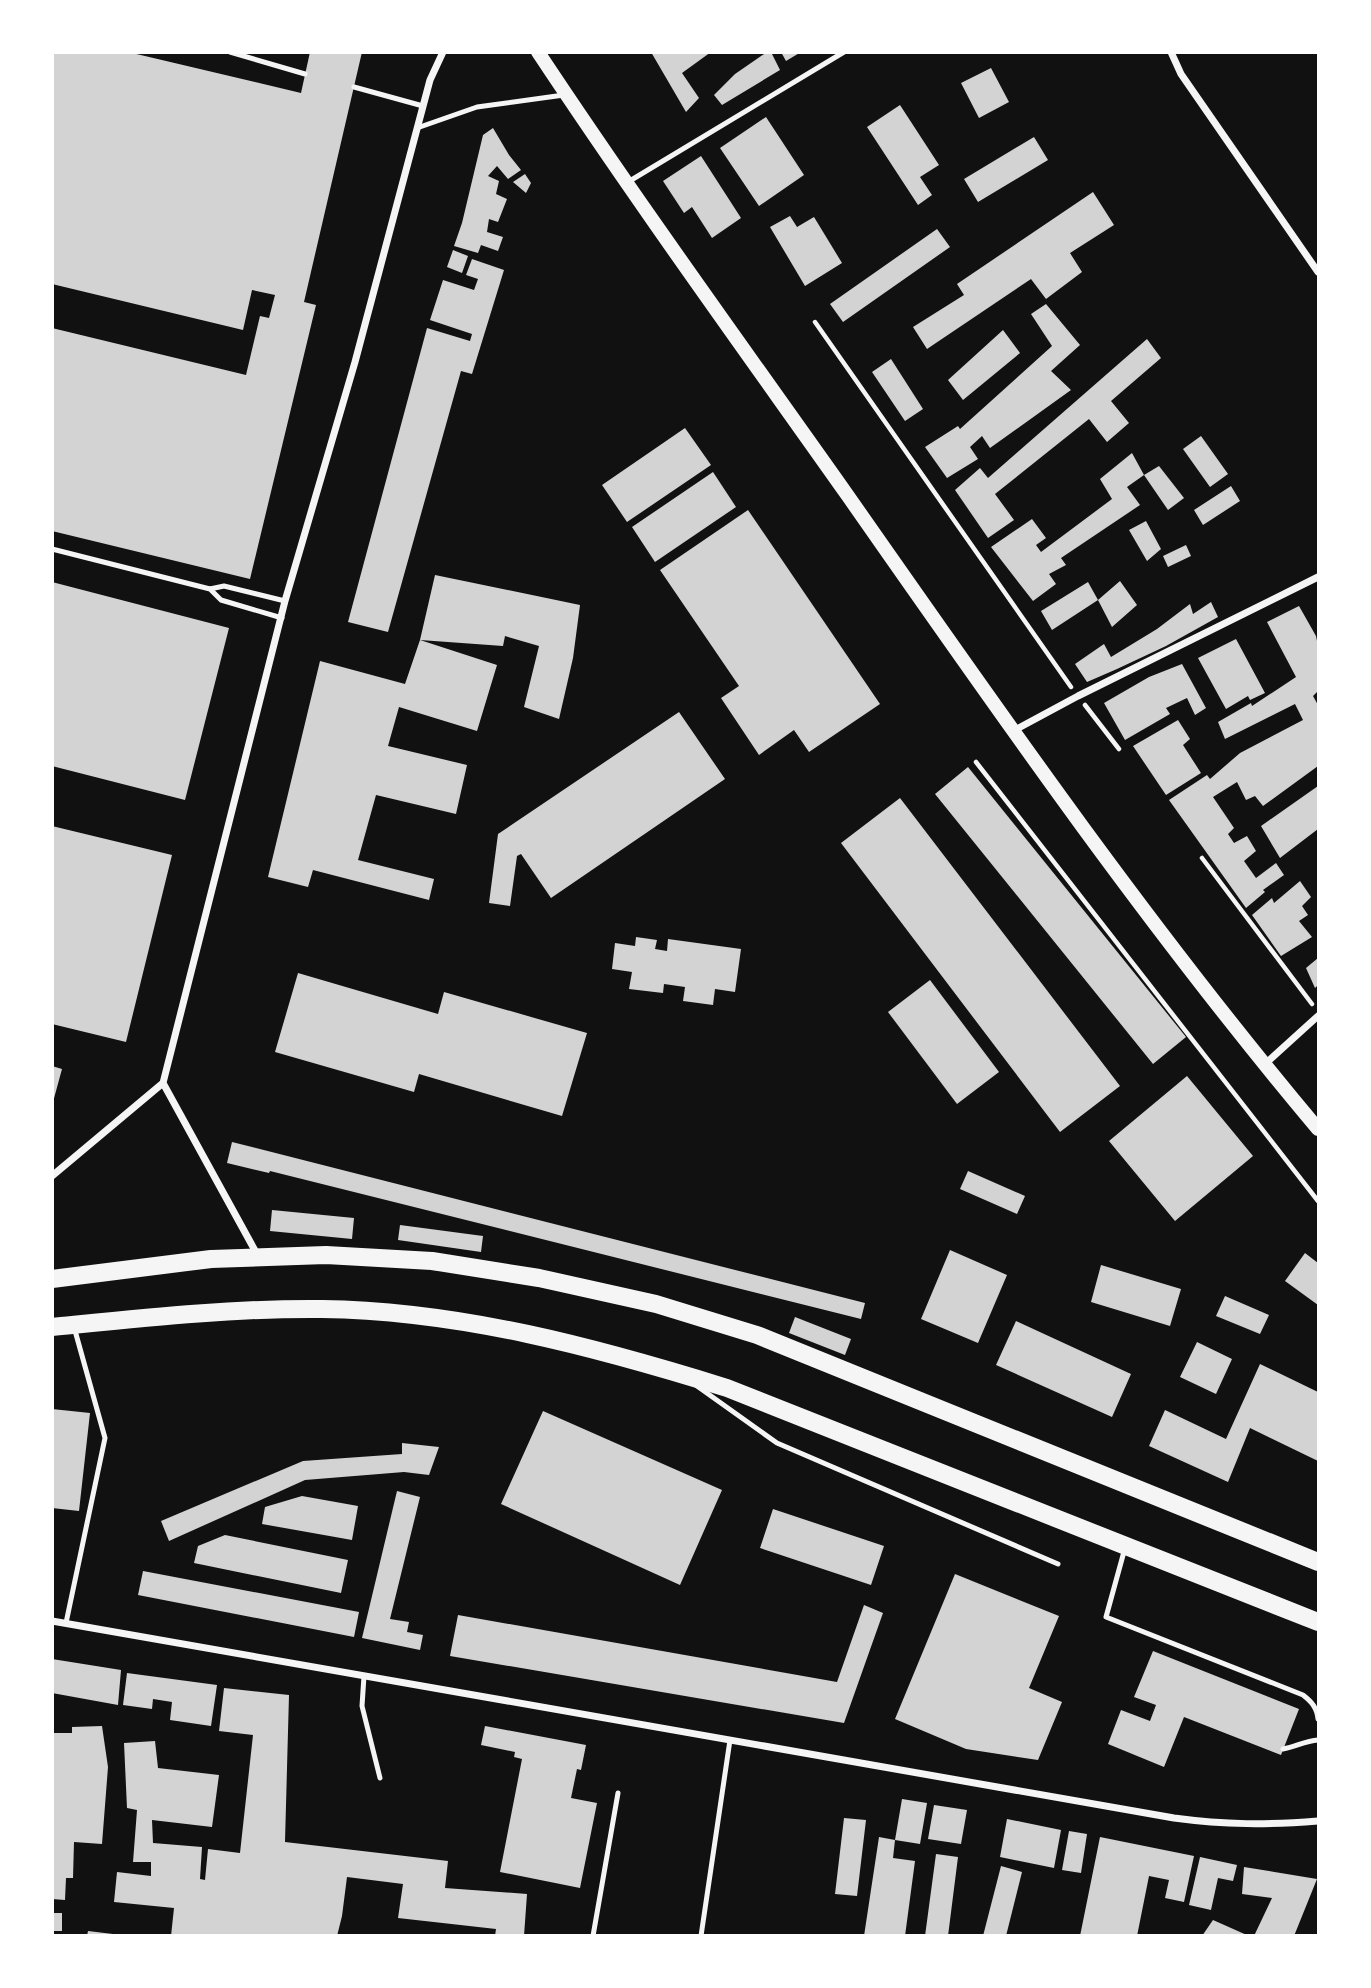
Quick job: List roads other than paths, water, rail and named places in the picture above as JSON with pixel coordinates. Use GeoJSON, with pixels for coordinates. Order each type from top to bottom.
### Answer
{"type":"FeatureCollection","features":[{"type":"Feature","properties":{"kind":"main road"},"geometry":{"type":"LineString","coordinates":[[538,52],[1012,732],[1097,848],[1264,1065],[1318,1129]]}},
{"type":"Feature","properties":{"kind":"main road"},"geometry":{"type":"LineString","coordinates":[[52,1279],[211,1259],[326,1255],[432,1261],[540,1279],[656,1304],[757,1335],[1318,1562]]}},
{"type":"Feature","properties":{"kind":"main road"},"geometry":{"type":"LineString","coordinates":[[52,1327],[212,1312],[324,1309],[427,1317],[525,1332],[629,1357],[727,1388],[1318,1622]]}},
{"type":"Feature","properties":{"kind":"street"},"geometry":{"type":"LineString","coordinates":[[52,1176],[163,1083],[285,601],[355,362],[430,80],[443,52]]}},
{"type":"Feature","properties":{"kind":"street"},"geometry":{"type":"LineString","coordinates":[[1171,52],[1181,75],[1318,272]]}},
{"type":"Feature","properties":{"kind":"street"},"geometry":{"type":"LineString","coordinates":[[1012,732],[1078,696],[1318,577]]}},
{"type":"Feature","properties":{"kind":"street"},"geometry":{"type":"LineString","coordinates":[[1264,1065],[1318,1015]]}},
{"type":"Feature","properties":{"kind":"street"},"geometry":{"type":"LineString","coordinates":[[163,1083],[258,1256]]}},
{"type":"Feature","properties":{"kind":"street"},"geometry":{"type":"LineString","coordinates":[[52,1621],[1213,1824],[1264,1826],[1318,1821]]}},
{"type":"Feature","properties":{"kind":"lane"},"geometry":{"type":"LineString","coordinates":[[230,52],[305,74]]}},
{"type":"Feature","properties":{"kind":"lane"},"geometry":{"type":"LineString","coordinates":[[628,182],[844,52]]}},
{"type":"Feature","properties":{"kind":"lane"},"geometry":{"type":"LineString","coordinates":[[354,87],[423,106]]}},
{"type":"Feature","properties":{"kind":"lane"},"geometry":{"type":"LineString","coordinates":[[417,128],[477,107],[566,95]]}},
{"type":"Feature","properties":{"kind":"lane"},"geometry":{"type":"LineString","coordinates":[[52,549],[210,589],[224,586],[285,601]]}},
{"type":"Feature","properties":{"kind":"lane"},"geometry":{"type":"LineString","coordinates":[[210,589],[221,600],[282,618]]}},
{"type":"Feature","properties":{"kind":"lane"},"geometry":{"type":"LineString","coordinates":[[66,1623],[105,1437],[73,1325]]}},
{"type":"Feature","properties":{"kind":"lane"},"geometry":{"type":"LineString","coordinates":[[680,1374],[777,1443],[1058,1564]]}},
{"type":"Feature","properties":{"kind":"lane"},"geometry":{"type":"LineString","coordinates":[[1126,1545],[1106,1617],[1303,1695],[1318,1712],[1318,1719]]}},
{"type":"Feature","properties":{"kind":"lane"},"geometry":{"type":"LineString","coordinates":[[364,1676],[362,1706],[380,1778]]}},
{"type":"Feature","properties":{"kind":"lane"},"geometry":{"type":"LineString","coordinates":[[1283,1749],[1294,1748],[1303,1741],[1318,1741],[1318,1732]]}},
{"type":"Feature","properties":{"kind":"lane"},"geometry":{"type":"LineString","coordinates":[[701,1936],[730,1740]]}},
{"type":"Feature","properties":{"kind":"lane"},"geometry":{"type":"LineString","coordinates":[[593,1936],[618,1793]]}}]}
